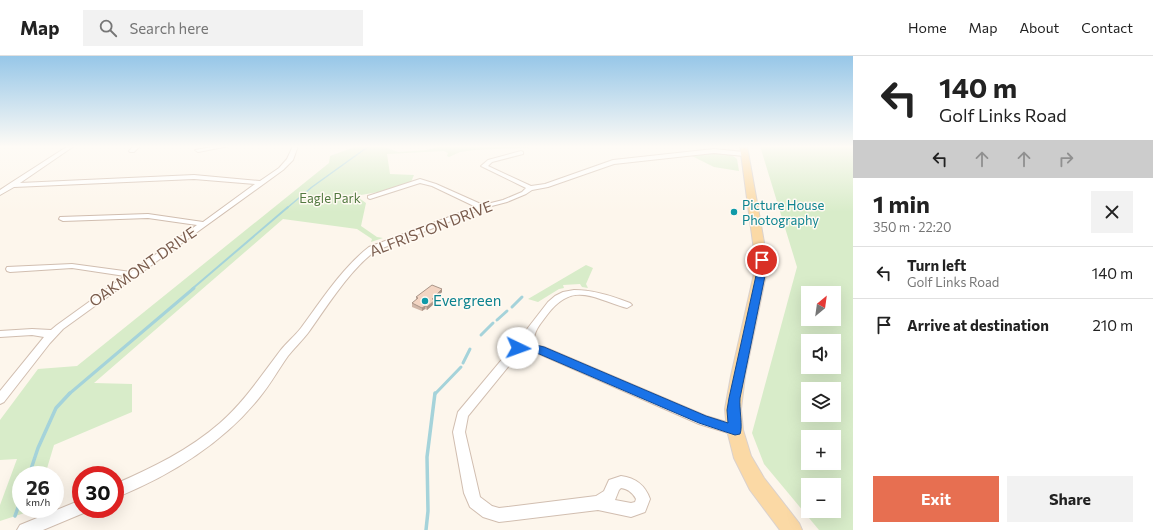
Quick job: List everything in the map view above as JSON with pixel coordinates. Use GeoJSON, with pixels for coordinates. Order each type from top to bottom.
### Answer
{"type":"FeatureCollection","features":[{"type":"Feature","properties":{"kind":"main road"},"geometry":{"type":"LineString","coordinates":[[746,168],[762,265],[738,376],[733,410],[735,430],[743,458],[757,484],[792,530]]}},
{"type":"Feature","properties":{"kind":"street"},"geometry":{"type":"LineString","coordinates":[[0,193],[38,168]]}},
{"type":"Feature","properties":{"kind":"street","name":"OAKMONT DRIVE"},"geometry":{"type":"LineString","coordinates":[[0,399],[52,334],[132,275],[261,184],[280,168]]}},
{"type":"Feature","properties":{"kind":"street"},"geometry":{"type":"LineString","coordinates":[[488,168],[530,188]]}},
{"type":"Feature","properties":{"kind":"street","name":"ALFRISTON DRIVE"},"geometry":{"type":"LineString","coordinates":[[124,487],[163,469],[193,450],[233,418],[255,395],[285,352],[307,328],[317,311],[363,256],[376,247],[482,207],[510,199],[530,188],[546,186],[597,168]]}},
{"type":"Feature","properties":{"kind":"street"},"geometry":{"type":"LineString","coordinates":[[12,185],[194,177],[261,184]]}},
{"type":"Feature","properties":{"kind":"street"},"geometry":{"type":"LineString","coordinates":[[370,196],[389,192],[420,181],[434,185],[482,207]]}},
{"type":"Feature","properties":{"kind":"street"},"geometry":{"type":"LineString","coordinates":[[63,219],[148,216],[204,224]]}},
{"type":"Feature","properties":{"kind":"street"},"geometry":{"type":"LineString","coordinates":[[10,269],[72,266],[132,275]]}},
{"type":"Feature","properties":{"kind":"street"},"geometry":{"type":"LineString","coordinates":[[528,347],[529,333],[552,303],[563,295],[576,293],[591,294],[627,305]]}},
{"type":"Feature","properties":{"kind":"street"},"geometry":{"type":"LineString","coordinates":[[0,334],[32,332],[52,334]]}},
{"type":"Feature","properties":{"kind":"street"},"geometry":{"type":"LineString","coordinates":[[598,503],[500,515],[488,512],[476,502],[471,493],[459,432],[462,416],[512,353],[518,348],[528,347],[540,350],[703,420],[735,430]]}},
{"type":"Feature","properties":{"kind":"street"},"geometry":{"type":"LineString","coordinates":[[25,530],[72,511]]}},
{"type":"Feature","properties":{"kind":"green space","name":"Eagle Park"},"geometry":{"type":"Polygon","coordinates":[[[323,168],[389,168],[390,174],[414,175],[411,182],[378,192],[361,195],[359,198],[366,203],[361,226],[377,237],[383,238],[371,242],[372,239],[357,229],[283,219],[94,383],[132,384],[132,412],[54,445],[48,466],[14,466],[17,459],[0,460],[0,420],[38,369],[77,366],[323,168]]]}},
{"type":"Feature","properties":{"kind":"green space"},"geometry":{"type":"Polygon","coordinates":[[[721,168],[739,168],[739,171],[721,168]]]}},
{"type":"Feature","properties":{"kind":"green space"},"geometry":{"type":"Polygon","coordinates":[[[767,168],[853,168],[853,530],[819,530],[809,518],[841,518],[841,478],[801,478],[801,508],[764,464],[752,433],[797,267],[767,168]]]}},
{"type":"Feature","properties":{"kind":"green space"},"geometry":{"type":"Polygon","coordinates":[[[586,265],[593,268],[586,284],[588,288],[582,287],[580,284],[563,285],[564,288],[559,289],[538,302],[528,299],[586,265]]]}},
{"type":"Feature","properties":{"kind":"green space"},"geometry":{"type":"Polygon","coordinates":[[[12,473],[12,517],[0,521],[0,505],[12,473]]]}},
{"type":"Feature","properties":{"kind":"building","name":"Evergreen"},"geometry":{"type":"Polygon","coordinates":[[[432,285],[442,289],[432,299],[435,300],[427,307],[425,306],[422,308],[412,303],[418,298],[416,297],[432,285]]]}},
{"type":"Feature","properties":{"kind":"waterway"},"geometry":{"type":"LineString","coordinates":[[287,208],[312,187],[338,168]]}},
{"type":"Feature","properties":{"kind":"waterway"},"geometry":{"type":"LineString","coordinates":[[192,289],[288,207]]}},
{"type":"Feature","properties":{"kind":"waterway"},"geometry":{"type":"LineString","coordinates":[[69,394],[194,288]]}},
{"type":"Feature","properties":{"kind":"waterway"},"geometry":{"type":"LineString","coordinates":[[512,307],[522,297]]}},
{"type":"Feature","properties":{"kind":"waterway"},"geometry":{"type":"LineString","coordinates":[[497,320],[507,311]]}},
{"type":"Feature","properties":{"kind":"waterway"},"geometry":{"type":"LineString","coordinates":[[481,335],[493,323]]}},
{"type":"Feature","properties":{"kind":"waterway"},"geometry":{"type":"LineString","coordinates":[[463,363],[470,349]]}},
{"type":"Feature","properties":{"kind":"waterway"},"geometry":{"type":"LineString","coordinates":[[435,394],[461,367]]}},
{"type":"Feature","properties":{"kind":"waterway"},"geometry":{"type":"LineString","coordinates":[[426,530],[428,511],[427,457],[435,393]]}},
{"type":"Feature","properties":{"kind":"waterway"},"geometry":{"type":"LineString","coordinates":[[32,466],[38,448],[56,408],[69,394]]}},
{"type":"Feature","properties":{"kind":"place","name":"Picture House Photography"},"geometry":{"type":"Point","coordinates":[734,212]}},
{"type":"Feature","properties":{"kind":"place","name":"Evergreen"},"geometry":{"type":"Point","coordinates":[425,301]}},
{"type":"Feature","properties":{"kind":"route"},"geometry":{"type":"LineString","coordinates":[[518,348],[528,347],[540,350],[703,420],[735,430],[733,410],[734,398],[761,271],[762,260]]}}]}
